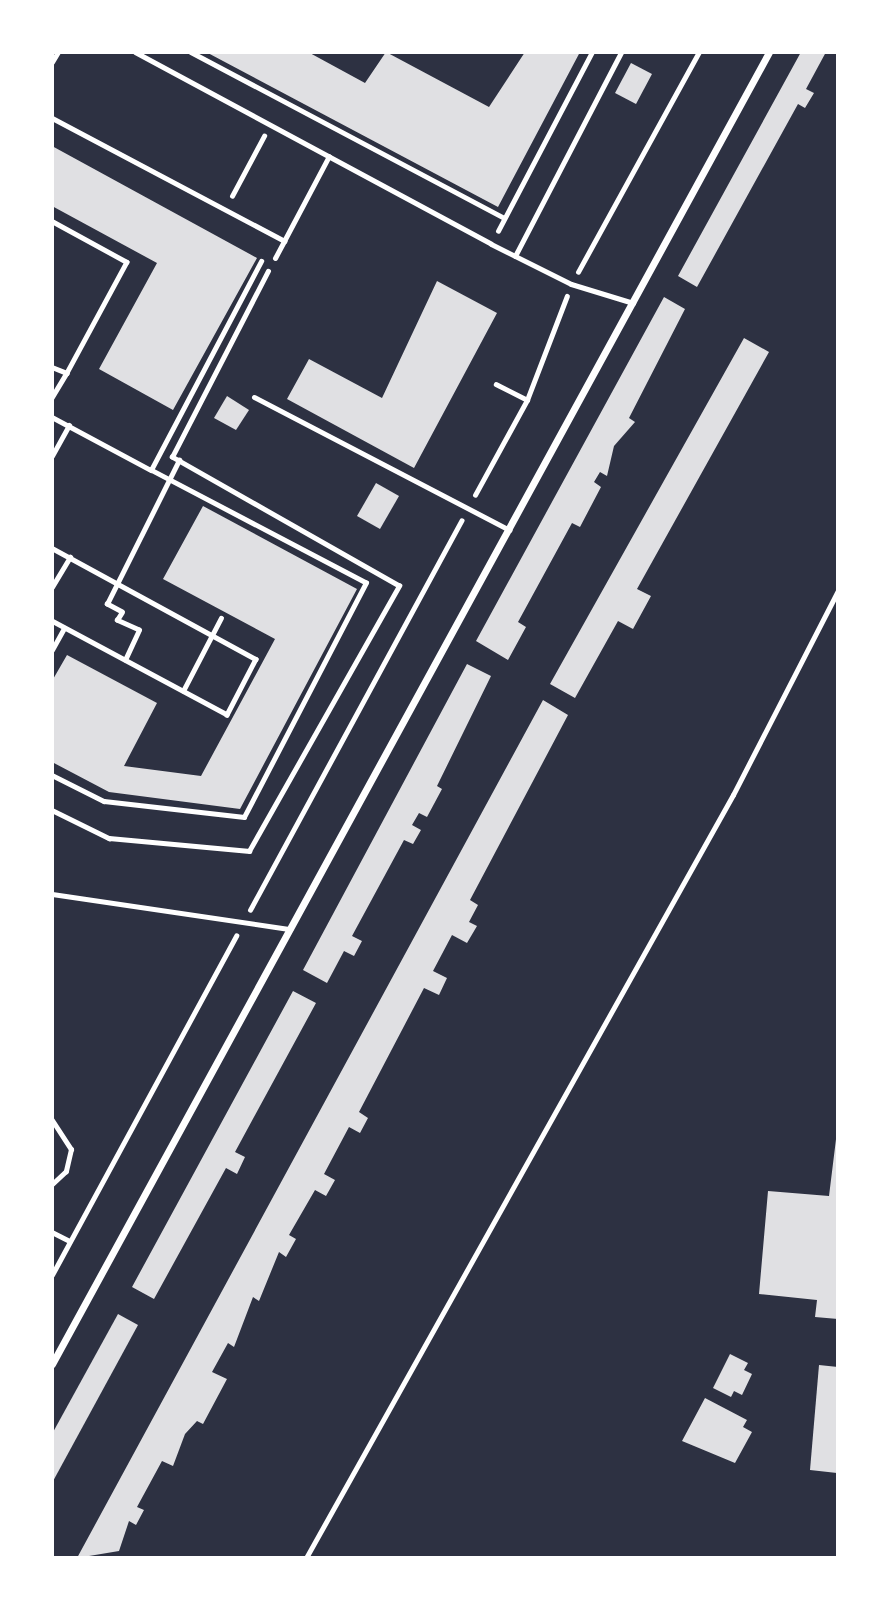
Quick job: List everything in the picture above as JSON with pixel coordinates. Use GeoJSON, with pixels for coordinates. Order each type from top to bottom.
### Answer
{"type":"FeatureCollection","features":[{"type":"Feature","properties":{"kind":"street"},"geometry":{"type":"LineString","coordinates":[[52,1364],[769,52]]}},
{"type":"Feature","properties":{"kind":"lane"},"geometry":{"type":"LineString","coordinates":[[135,52],[491,244],[571,284],[634,303]]}},
{"type":"Feature","properties":{"kind":"lane"},"geometry":{"type":"LineString","coordinates":[[515,256],[621,52]]}},
{"type":"Feature","properties":{"kind":"lane"},"geometry":{"type":"LineString","coordinates":[[52,118],[284,241]]}},
{"type":"Feature","properties":{"kind":"lane"},"geometry":{"type":"LineString","coordinates":[[275,258],[330,156]]}},
{"type":"Feature","properties":{"kind":"lane"},"geometry":{"type":"LineString","coordinates":[[254,397],[510,530]]}},
{"type":"Feature","properties":{"kind":"lane"},"geometry":{"type":"LineString","coordinates":[[52,894],[290,929]]}},
{"type":"Feature","properties":{"kind":"lane"},"geometry":{"type":"LineString","coordinates":[[52,1119],[71,1149],[66,1171],[52,1184]]}},
{"type":"Feature","properties":{"kind":"path"},"geometry":{"type":"LineString","coordinates":[[52,62],[58,52]]}},
{"type":"Feature","properties":{"kind":"path"},"geometry":{"type":"LineString","coordinates":[[191,52],[504,218]]}},
{"type":"Feature","properties":{"kind":"path"},"geometry":{"type":"LineString","coordinates":[[491,244],[592,52]]}},
{"type":"Feature","properties":{"kind":"path"},"geometry":{"type":"LineString","coordinates":[[52,1275],[527,400],[571,284],[699,52]]}},
{"type":"Feature","properties":{"kind":"path"},"geometry":{"type":"LineString","coordinates":[[225,209],[282,101]]}},
{"type":"Feature","properties":{"kind":"path"},"geometry":{"type":"LineString","coordinates":[[52,221],[127,262],[52,398]]}},
{"type":"Feature","properties":{"kind":"path"},"geometry":{"type":"LineString","coordinates":[[151,470],[267,249]]}},
{"type":"Feature","properties":{"kind":"path"},"geometry":{"type":"LineString","coordinates":[[52,810],[109,838],[249,851],[399,586],[172,457],[275,258]]}},
{"type":"Feature","properties":{"kind":"path"},"geometry":{"type":"LineString","coordinates":[[52,366],[66,373]]}},
{"type":"Feature","properties":{"kind":"path"},"geometry":{"type":"LineString","coordinates":[[496,384],[527,400]]}},
{"type":"Feature","properties":{"kind":"path"},"geometry":{"type":"LineString","coordinates":[[52,417],[366,583],[244,817],[104,801],[52,775]]}},
{"type":"Feature","properties":{"kind":"path"},"geometry":{"type":"LineString","coordinates":[[52,456],[69,425]]}},
{"type":"Feature","properties":{"kind":"path"},"geometry":{"type":"LineString","coordinates":[[125,660],[139,630],[117,620],[122,611],[107,604],[179,460]]}},
{"type":"Feature","properties":{"kind":"path"},"geometry":{"type":"LineString","coordinates":[[52,548],[256,659],[227,715],[52,621]]}},
{"type":"Feature","properties":{"kind":"path"},"geometry":{"type":"LineString","coordinates":[[52,587],[70,557]]}},
{"type":"Feature","properties":{"kind":"path"},"geometry":{"type":"LineString","coordinates":[[306,1558],[733,795],[838,591]]}},
{"type":"Feature","properties":{"kind":"path"},"geometry":{"type":"LineString","coordinates":[[183,691],[221,618]]}},
{"type":"Feature","properties":{"kind":"path"},"geometry":{"type":"LineString","coordinates":[[52,650],[64,628]]}},
{"type":"Feature","properties":{"kind":"path"},"geometry":{"type":"LineString","coordinates":[[52,1232],[71,1241]]}},
{"type":"Feature","properties":{"kind":"building"},"geometry":{"type":"Polygon","coordinates":[[[206,52],[308,52],[365,83],[386,52],[489,107],[525,52],[580,52],[498,207],[206,52]]]}},
{"type":"Feature","properties":{"kind":"building"},"geometry":{"type":"Polygon","coordinates":[[[801,52],[826,52],[806,89],[814,93],[805,108],[798,104],[697,287],[678,276],[801,52]]]}},
{"type":"Feature","properties":{"kind":"building"},"geometry":{"type":"Polygon","coordinates":[[[631,63],[652,74],[636,104],[615,93],[631,63]]]}},
{"type":"Feature","properties":{"kind":"building"},"geometry":{"type":"Polygon","coordinates":[[[52,146],[257,258],[173,410],[99,369],[157,263],[52,206],[52,146]]]}},
{"type":"Feature","properties":{"kind":"building"},"geometry":{"type":"Polygon","coordinates":[[[437,281],[497,313],[414,468],[287,399],[309,359],[382,398],[437,281]]]}},
{"type":"Feature","properties":{"kind":"building"},"geometry":{"type":"Polygon","coordinates":[[[664,297],[685,309],[629,418],[635,422],[614,446],[607,476],[600,472],[594,482],[601,487],[580,527],[572,523],[518,622],[526,627],[508,660],[476,641],[664,297]]]}},
{"type":"Feature","properties":{"kind":"building"},"geometry":{"type":"Polygon","coordinates":[[[744,338],[769,352],[637,589],[651,596],[633,629],[618,621],[575,698],[550,684],[744,338]]]}},
{"type":"Feature","properties":{"kind":"building"},"geometry":{"type":"Polygon","coordinates":[[[227,396],[249,410],[236,430],[214,418],[227,396]]]}},
{"type":"Feature","properties":{"kind":"building"},"geometry":{"type":"Polygon","coordinates":[[[376,483],[399,496],[380,529],[357,516],[376,483]]]}},
{"type":"Feature","properties":{"kind":"building"},"geometry":{"type":"Polygon","coordinates":[[[203,506],[357,589],[240,809],[109,792],[52,762],[52,681],[67,655],[157,703],[124,766],[201,776],[275,639],[163,579],[203,506]]]}},
{"type":"Feature","properties":{"kind":"building"},"geometry":{"type":"Polygon","coordinates":[[[467,664],[491,676],[437,786],[442,789],[427,817],[419,813],[412,825],[421,830],[413,844],[404,840],[352,936],[362,941],[354,956],[344,951],[327,983],[303,970],[467,664]]]}},
{"type":"Feature","properties":{"kind":"building"},"geometry":{"type":"Polygon","coordinates":[[[543,700],[568,715],[470,900],[478,905],[469,922],[477,926],[467,943],[452,935],[433,971],[447,978],[439,995],[424,988],[359,1112],[368,1118],[360,1133],[349,1127],[324,1174],[335,1180],[326,1196],[315,1190],[289,1235],[296,1239],[286,1257],[279,1252],[259,1301],[253,1297],[234,1347],[228,1343],[212,1372],[227,1379],[203,1424],[197,1421],[185,1434],[173,1466],[162,1461],[137,1507],[144,1510],[136,1525],[129,1521],[119,1551],[77,1558],[543,700]]]}},
{"type":"Feature","properties":{"kind":"building"},"geometry":{"type":"Polygon","coordinates":[[[293,991],[316,1003],[235,1152],[245,1157],[237,1174],[226,1168],[154,1299],[132,1287],[293,991]]]}},
{"type":"Feature","properties":{"kind":"building"},"geometry":{"type":"Polygon","coordinates":[[[838,1123],[838,1319],[815,1317],[817,1300],[759,1294],[768,1191],[829,1196],[838,1123]]]}},
{"type":"Feature","properties":{"kind":"building"},"geometry":{"type":"Polygon","coordinates":[[[118,1314],[138,1325],[52,1483],[52,1434],[118,1314]]]}},
{"type":"Feature","properties":{"kind":"building"},"geometry":{"type":"Polygon","coordinates":[[[730,1354],[748,1363],[744,1370],[752,1374],[742,1395],[734,1391],[731,1397],[713,1388],[730,1354]]]}},
{"type":"Feature","properties":{"kind":"building"},"geometry":{"type":"Polygon","coordinates":[[[819,1365],[838,1367],[837,1473],[810,1470],[819,1365]]]}},
{"type":"Feature","properties":{"kind":"building"},"geometry":{"type":"Polygon","coordinates":[[[705,1398],[747,1420],[743,1427],[752,1432],[735,1463],[682,1441],[705,1398]]]}}]}
